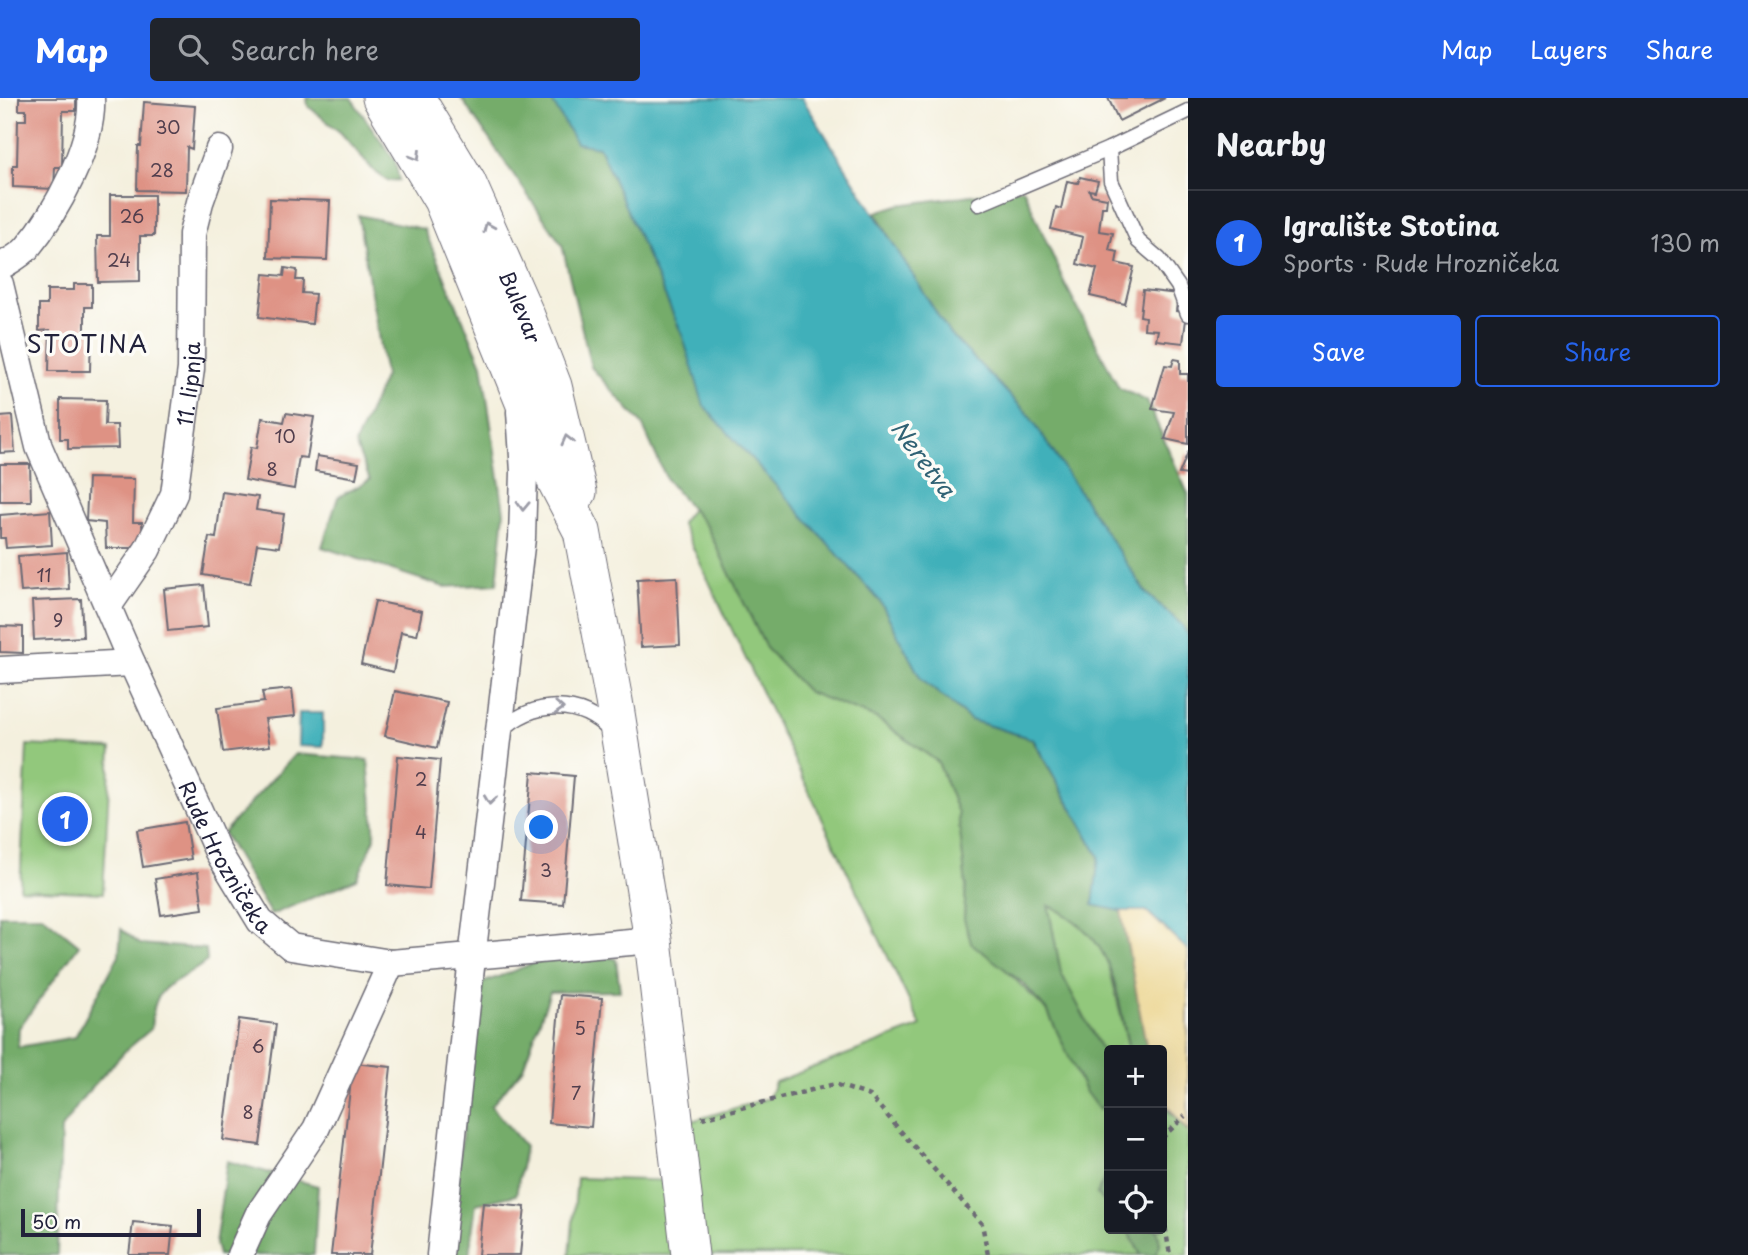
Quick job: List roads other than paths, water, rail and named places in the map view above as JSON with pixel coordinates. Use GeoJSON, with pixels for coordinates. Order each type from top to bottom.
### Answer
{"type":"FeatureCollection","features":[{"type":"Feature","properties":{"kind":"main road"},"geometry":{"type":"LineString","coordinates":[[381,98],[442,200],[556,481],[582,531],[621,743],[653,940],[690,1255]]}},
{"type":"Feature","properties":{"kind":"main road","name":"Bulevar"},"geometry":{"type":"LineString","coordinates":[[416,98],[467,182],[553,386],[576,475],[582,531]]}},
{"type":"Feature","properties":{"kind":"street"},"geometry":{"type":"LineString","coordinates":[[0,267],[25,250],[63,191],[83,145],[91,98]]}},
{"type":"Feature","properties":{"kind":"street","name":"11. lipnja"},"geometry":{"type":"LineString","coordinates":[[108,605],[147,550],[174,494],[191,369],[192,234],[219,149]]}},
{"type":"Feature","properties":{"kind":"street"},"geometry":{"type":"LineString","coordinates":[[0,284],[9,355],[39,447],[132,663],[0,670]]}},
{"type":"Feature","properties":{"kind":"street"},"geometry":{"type":"LineString","coordinates":[[440,1255],[471,958],[522,538],[524,472],[519,389]]}},
{"type":"Feature","properties":{"kind":"street","name":"Rude Hrozničeka"},"geometry":{"type":"LineString","coordinates":[[132,663],[218,852],[260,921],[291,947],[391,963],[653,940]]}},
{"type":"Feature","properties":{"kind":"street"},"geometry":{"type":"LineString","coordinates":[[240,1255],[258,1215],[316,1129],[391,963]]}},
{"type":"Feature","properties":{"kind":"lane"},"geometry":{"type":"LineString","coordinates":[[979,204],[1110,149],[1188,111]]}},
{"type":"Feature","properties":{"kind":"lane"},"geometry":{"type":"LineString","coordinates":[[1110,149],[1111,181],[1138,241],[1159,259],[1178,286],[1188,314]]}},
{"type":"Feature","properties":{"kind":"lane"},"geometry":{"type":"LineString","coordinates":[[499,733],[521,714],[536,709],[569,708],[597,719],[621,743]]}},
{"type":"Feature","properties":{"kind":"water","name":"Neretva"},"geometry":{"type":"Polygon","coordinates":[[[550,98],[802,98],[949,333],[1028,414],[1146,593],[1182,625],[1188,636],[1188,950],[1147,911],[1121,911],[1093,905],[1099,856],[1033,739],[971,720],[921,679],[880,601],[704,406],[682,334],[599,147],[576,143],[550,98]]]}},
{"type":"Feature","properties":{"kind":"water"},"geometry":{"type":"Polygon","coordinates":[[[299,713],[323,713],[323,747],[298,746],[299,713]]]}},
{"type":"Feature","properties":{"kind":"place","name":"Igralište Stotina"},"geometry":{"type":"Point","coordinates":[65,819]}},
{"type":"Feature","properties":{"kind":"district","name":"STOTINA"},"geometry":{"type":"Point","coordinates":[88,343]}}]}
